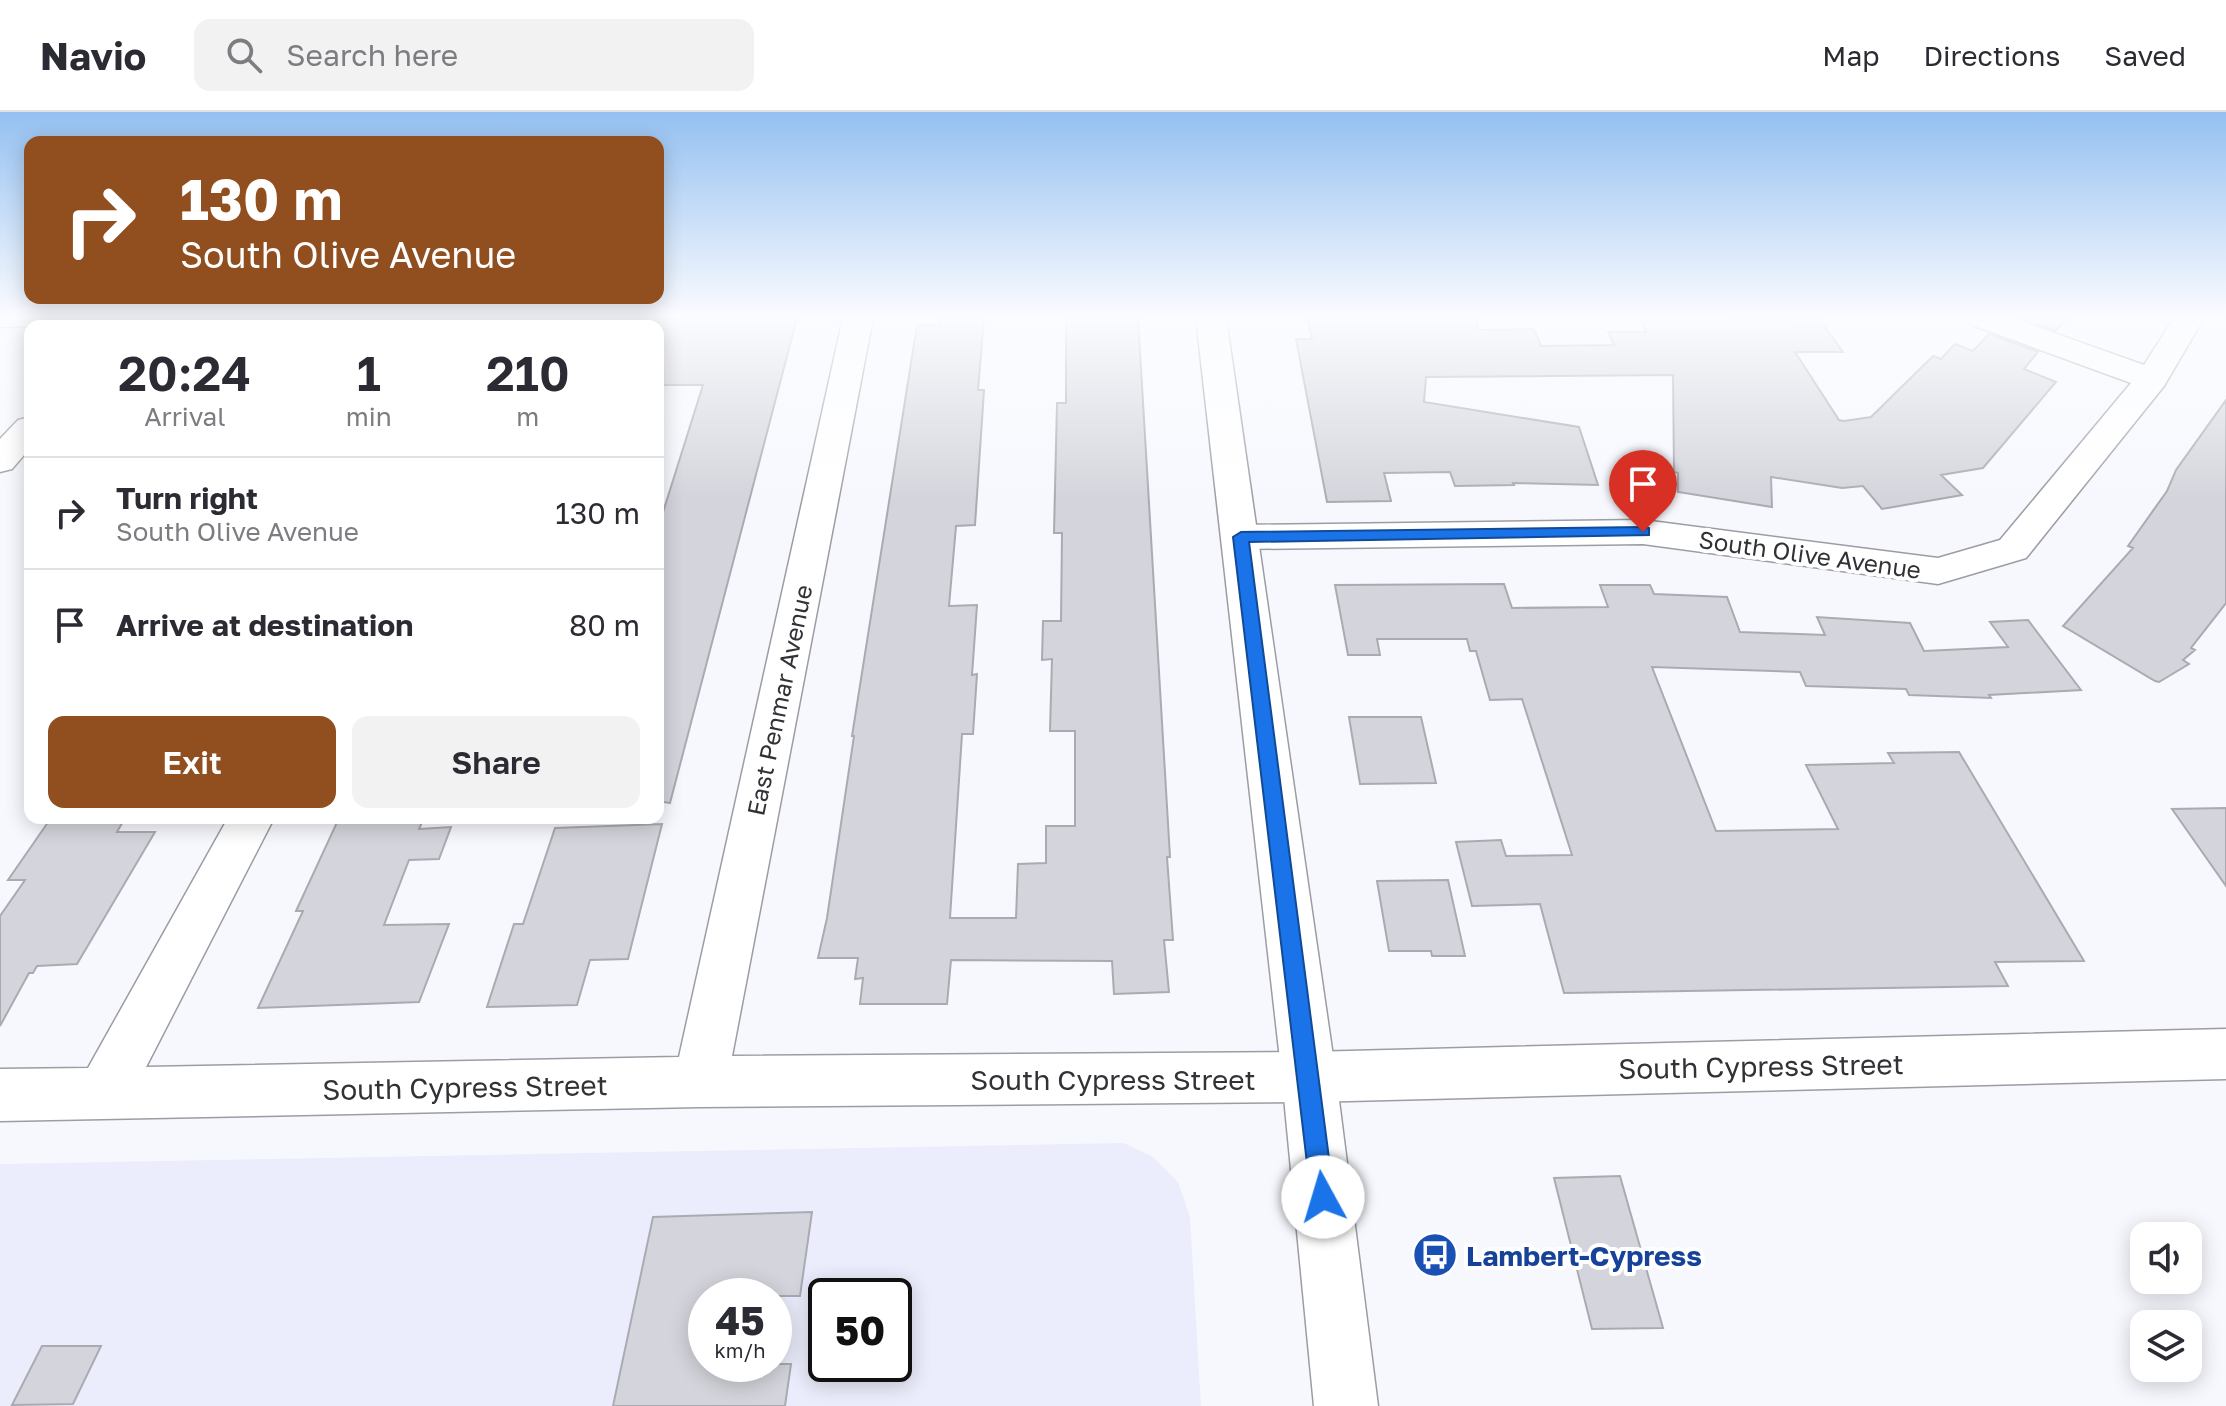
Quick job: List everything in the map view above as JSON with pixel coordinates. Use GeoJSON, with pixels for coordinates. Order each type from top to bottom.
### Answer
{"type":"FeatureCollection","features":[{"type":"Feature","properties":{"kind":"street","name":"East Penmar Avenue"},"geometry":{"type":"LineString","coordinates":[[700,1082],[846,378]]}},
{"type":"Feature","properties":{"kind":"street"},"geometry":{"type":"LineString","coordinates":[[1219,378],[1309,1077],[1346,1406]]}},
{"type":"Feature","properties":{"kind":"street","name":"South Olive Avenue"},"geometry":{"type":"LineString","coordinates":[[1241,537],[1643,532],[1938,571],[2013,549],[2152,379]]}},
{"type":"Feature","properties":{"kind":"street"},"geometry":{"type":"LineString","coordinates":[[0,461],[24,434]]}},
{"type":"Feature","properties":{"kind":"street"},"geometry":{"type":"LineString","coordinates":[[103,1094],[248,824]]}},
{"type":"Feature","properties":{"kind":"street","name":"South Cypress Street"},"geometry":{"type":"LineString","coordinates":[[0,1095],[700,1082],[1309,1077],[2226,1054]]}},
{"type":"Feature","properties":{"kind":"shaded area"},"geometry":{"type":"Polygon","coordinates":[[[1124,1143],[1153,1157],[1178,1182],[1190,1217],[1201,1406],[0,1406],[0,1164],[1124,1143]]]}},
{"type":"Feature","properties":{"kind":"building"},"geometry":{"type":"Polygon","coordinates":[[[664,378],[781,378],[670,803],[664,802],[664,509],[703,385],[664,385],[664,378]]]}},
{"type":"Feature","properties":{"kind":"building"},"geometry":{"type":"Polygon","coordinates":[[[909,378],[979,378],[978,390],[984,390],[975,525],[956,526],[949,606],[977,605],[972,675],[977,674],[973,734],[962,734],[950,918],[1016,918],[1018,864],[1046,863],[1046,826],[1075,826],[1075,731],[1050,731],[1052,659],[1042,660],[1043,621],[1061,621],[1062,533],[1054,533],[1057,403],[1066,403],[1066,378],[1142,378],[1170,857],[1167,857],[1173,940],[1164,940],[1169,992],[1114,994],[1112,961],[951,960],[947,1004],[860,1004],[863,978],[855,979],[858,958],[818,958],[827,918],[852,736],[909,378]]]}},
{"type":"Feature","properties":{"kind":"building"},"geometry":{"type":"Polygon","coordinates":[[[1303,378],[1426,378],[1424,402],[1579,427],[1598,485],[1513,483],[1455,486],[1450,472],[1384,473],[1391,501],[1327,502],[1303,378]]]}},
{"type":"Feature","properties":{"kind":"building"},"geometry":{"type":"Polygon","coordinates":[[[1673,378],[1812,378],[1839,420],[1844,421],[1871,417],[1910,378],[2047,378],[2056,382],[1983,468],[1941,475],[1962,495],[1882,509],[1863,486],[1842,488],[1771,477],[1772,507],[1678,492],[1678,473],[1674,472],[1673,378]]]}},
{"type":"Feature","properties":{"kind":"building"},"geometry":{"type":"Polygon","coordinates":[[[2226,400],[2226,603],[2191,648],[2195,650],[2183,660],[2189,664],[2159,682],[2063,626],[2133,548],[2128,546],[2167,491],[2176,470],[2226,400]]]}},
{"type":"Feature","properties":{"kind":"building"},"geometry":{"type":"Polygon","coordinates":[[[1504,584],[1512,608],[1608,607],[1600,585],[1650,585],[1654,594],[1727,597],[1740,632],[1825,635],[1817,617],[1910,623],[1924,651],[2008,647],[1990,622],[2028,620],[2081,690],[1989,695],[1991,698],[1909,695],[1906,689],[1806,686],[1800,672],[1652,667],[1716,831],[1838,829],[1806,765],[1894,763],[1888,753],[1959,752],[2084,961],[1995,962],[2008,986],[1564,993],[1540,904],[1472,906],[1456,842],[1501,840],[1506,856],[1572,855],[1522,699],[1490,700],[1476,651],[1470,651],[1467,639],[1377,639],[1380,655],[1348,655],[1335,585],[1504,584]]]}},
{"type":"Feature","properties":{"kind":"building"},"geometry":{"type":"Polygon","coordinates":[[[1349,717],[1421,717],[1436,783],[1360,784],[1349,717]]]}},
{"type":"Feature","properties":{"kind":"building"},"geometry":{"type":"Polygon","coordinates":[[[2226,808],[2226,886],[2172,809],[2226,808]]]}},
{"type":"Feature","properties":{"kind":"building"},"geometry":{"type":"Polygon","coordinates":[[[47,824],[122,824],[117,832],[155,832],[77,964],[37,966],[33,973],[29,973],[0,1026],[0,916],[25,880],[8,880],[47,824]]]}},
{"type":"Feature","properties":{"kind":"building"},"geometry":{"type":"Polygon","coordinates":[[[336,824],[421,824],[419,829],[451,827],[439,859],[409,860],[384,925],[449,924],[419,1002],[258,1008],[303,911],[296,911],[336,824]]]}},
{"type":"Feature","properties":{"kind":"building"},"geometry":{"type":"Polygon","coordinates":[[[662,824],[628,959],[590,960],[577,1005],[487,1007],[514,924],[523,924],[555,828],[662,824]]]}},
{"type":"Feature","properties":{"kind":"building"},"geometry":{"type":"Polygon","coordinates":[[[1448,880],[1465,956],[1432,956],[1431,951],[1389,951],[1377,881],[1448,880]]]}},
{"type":"Feature","properties":{"kind":"building"},"geometry":{"type":"Polygon","coordinates":[[[1620,1176],[1663,1328],[1592,1329],[1554,1178],[1620,1176]]]}},
{"type":"Feature","properties":{"kind":"building"},"geometry":{"type":"Polygon","coordinates":[[[812,1212],[800,1296],[792,1296],[792,1278],[688,1278],[688,1382],[788,1382],[785,1406],[613,1406],[653,1217],[812,1212]]]}},
{"type":"Feature","properties":{"kind":"building"},"geometry":{"type":"Polygon","coordinates":[[[42,1346],[101,1346],[73,1404],[12,1405],[42,1346]]]}},
{"type":"Feature","properties":{"kind":"place","name":"Lambert-Cypress"},"geometry":{"type":"Point","coordinates":[1435,1255]}},
{"type":"Feature","properties":{"kind":"route"},"geometry":{"type":"LineString","coordinates":[[1323,1197],[1241,537],[1643,532]]}}]}
